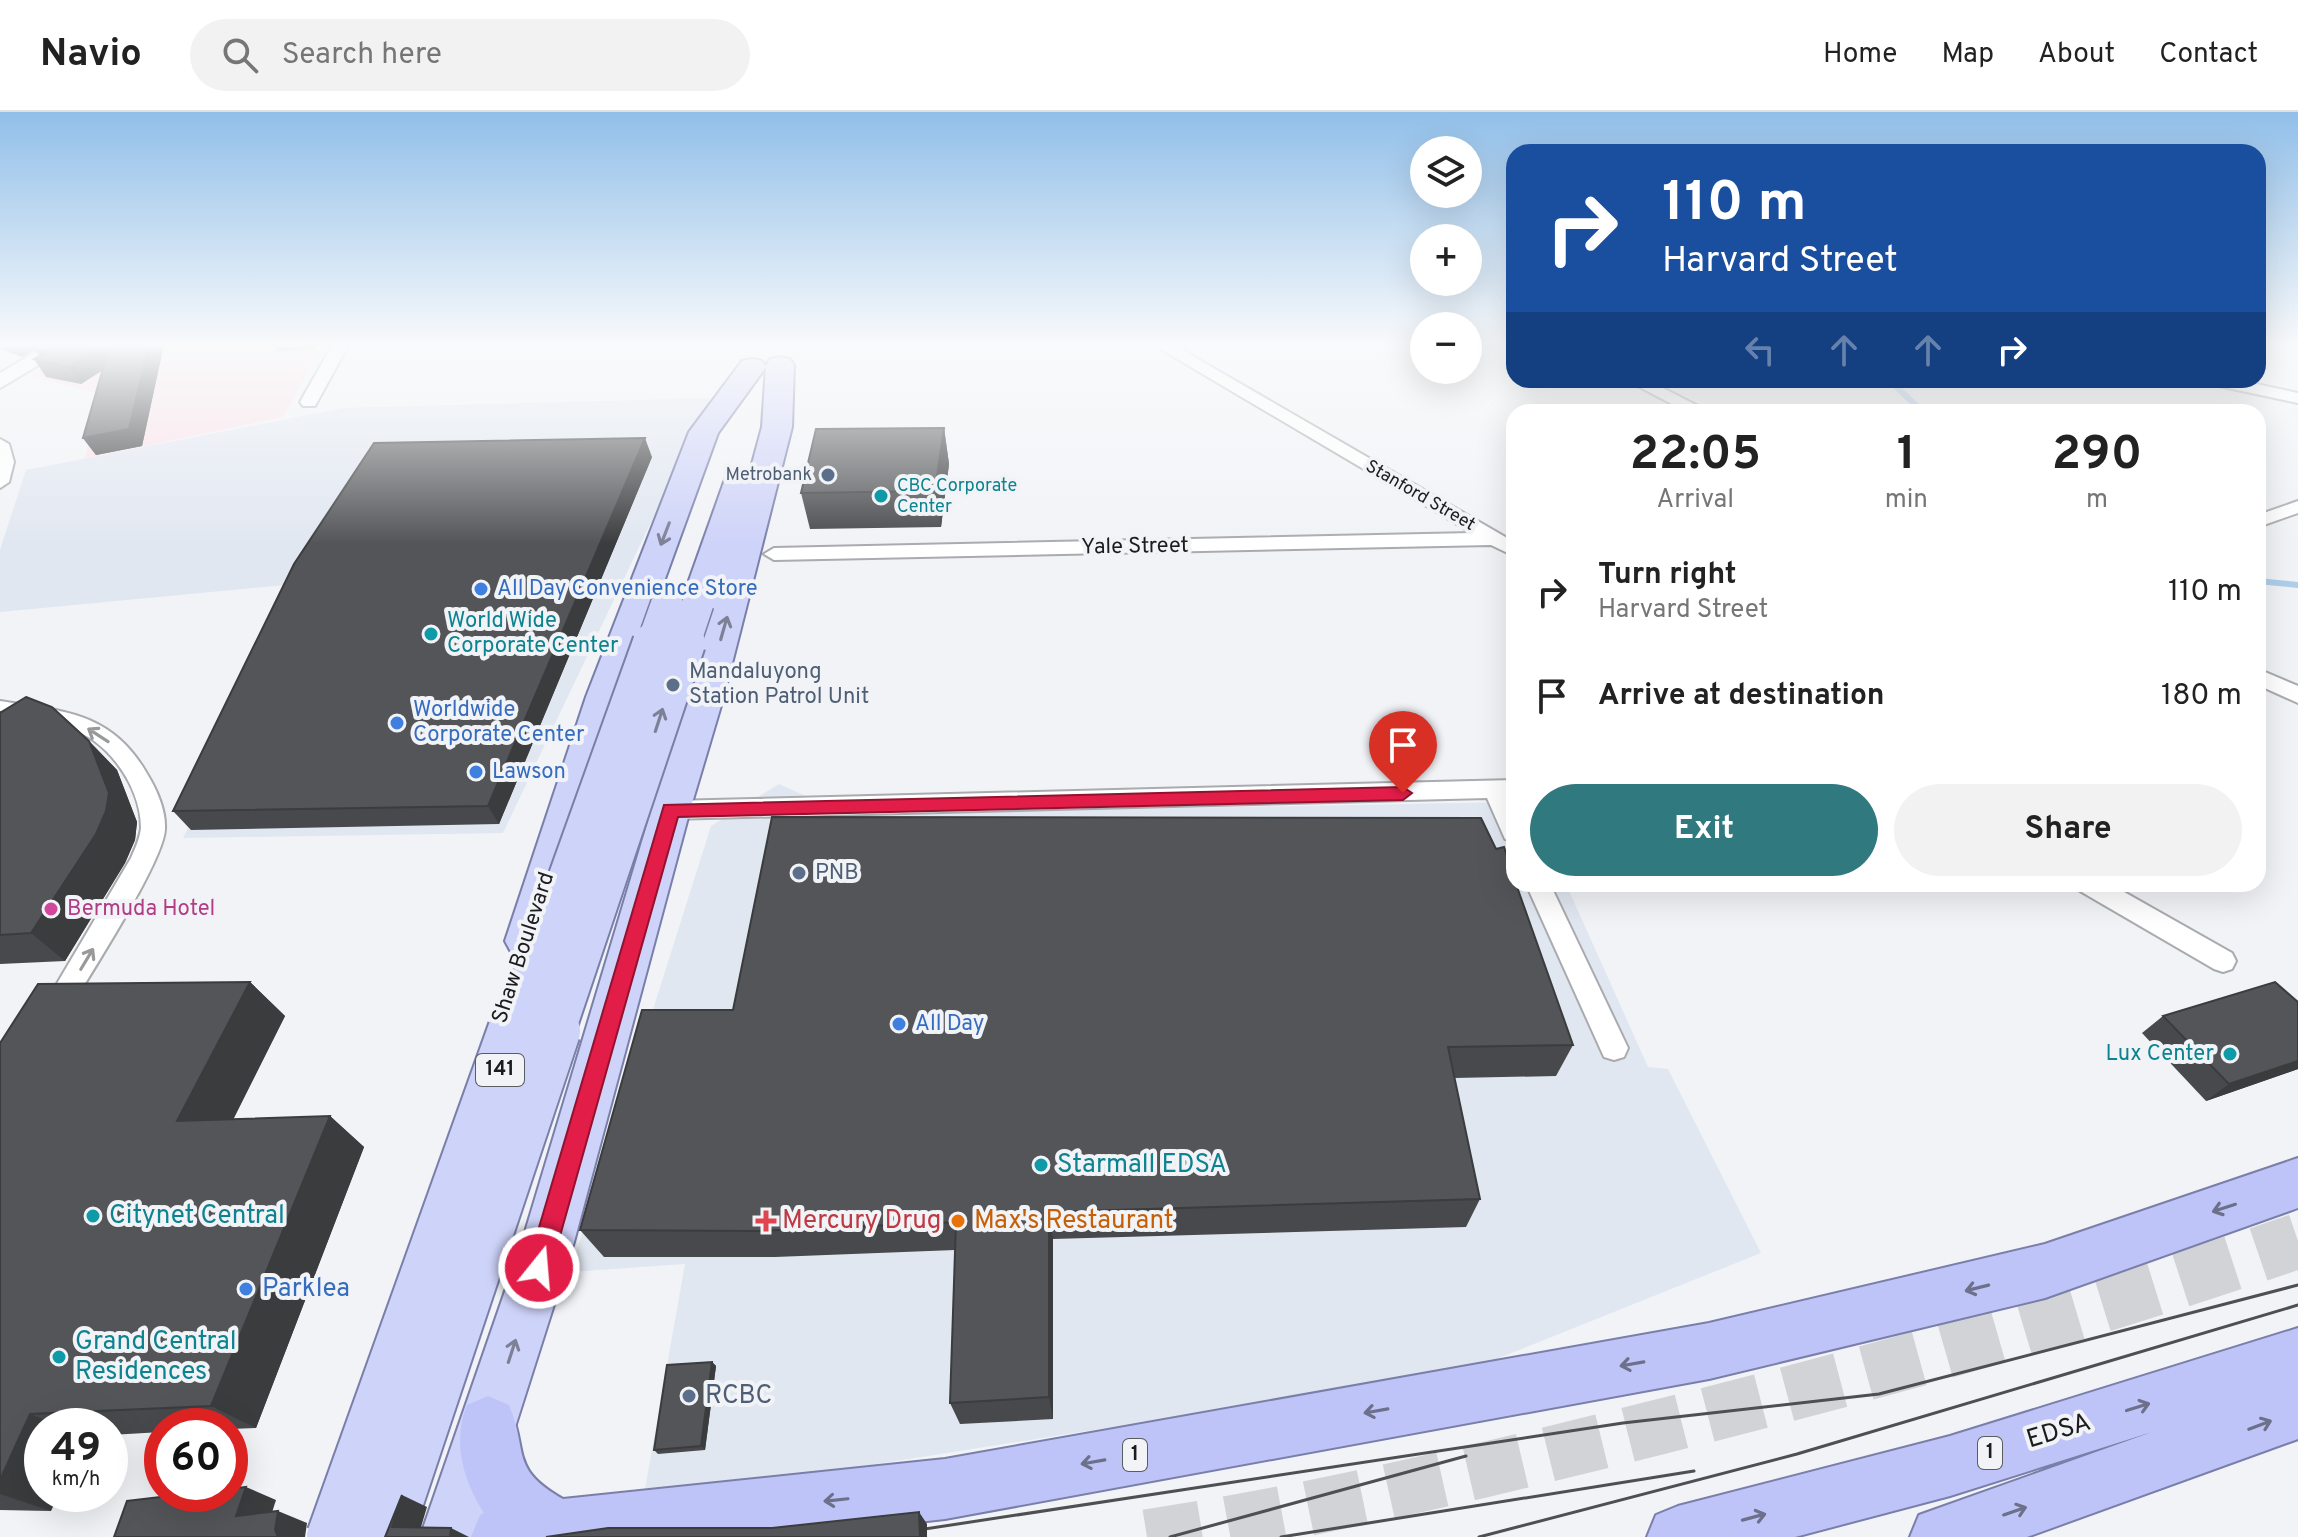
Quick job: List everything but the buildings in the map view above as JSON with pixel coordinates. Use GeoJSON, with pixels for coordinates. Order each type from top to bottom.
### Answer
{"type":"FeatureCollection","features":[{"type":"Feature","properties":{"kind":"highway"},"geometry":{"type":"LineString","coordinates":[[373,1537],[524,1100],[596,796]]}},
{"type":"Feature","properties":{"kind":"highway","name":"1"},"geometry":{"type":"LineString","coordinates":[[529,1533],[945,1489],[1709,1351],[2045,1271],[2298,1183]]}},
{"type":"Feature","properties":{"kind":"highway","name":"EDSA"},"geometry":{"type":"LineString","coordinates":[[1678,1537],[1950,1466],[2298,1357]]}},
{"type":"Feature","properties":{"kind":"highway"},"geometry":{"type":"LineString","coordinates":[[1941,1537],[2298,1410]]}},
{"type":"Feature","properties":{"kind":"highway"},"geometry":{"type":"LineString","coordinates":[[488,1426],[488,1452],[498,1482],[530,1517],[529,1533]]}},
{"type":"Feature","properties":{"kind":"main road","name":"Shaw Boulevard"},"geometry":{"type":"LineString","coordinates":[[308,1537],[512,986],[596,796],[604,697],[704,432],[722,410]]}},
{"type":"Feature","properties":{"kind":"main road","name":"Shaw Boulevard"},"geometry":{"type":"LineString","coordinates":[[333,1537],[682,603],[750,410]]}},
{"type":"Feature","properties":{"kind":"main road"},"geometry":{"type":"LineString","coordinates":[[450,1537],[548,1242],[705,699],[777,427],[775,410]]}},
{"type":"Feature","properties":{"kind":"main road","name":"Shaw Boulevard"},"geometry":{"type":"LineString","coordinates":[[385,1537],[682,603]]}},
{"type":"Feature","properties":{"kind":"main road"},"geometry":{"type":"LineString","coordinates":[[596,796],[676,794]]}},
{"type":"Feature","properties":{"kind":"main road"},"geometry":{"type":"LineString","coordinates":[[471,1099],[587,1101]]}},
{"type":"Feature","properties":{"kind":"street","name":"Stanford Street"},"geometry":{"type":"LineString","coordinates":[[1274,410],[1506,545]]}},
{"type":"Feature","properties":{"kind":"street"},"geometry":{"type":"LineString","coordinates":[[0,444],[5,462],[0,482]]}},
{"type":"Feature","properties":{"kind":"street"},"geometry":{"type":"LineString","coordinates":[[2266,518],[2298,507]]}},
{"type":"Feature","properties":{"kind":"street","name":"Yale Street"},"geometry":{"type":"LineString","coordinates":[[774,554],[1495,539]]}},
{"type":"Feature","properties":{"kind":"street"},"geometry":{"type":"LineString","coordinates":[[2266,680],[2298,695]]}},
{"type":"Feature","properties":{"kind":"street"},"geometry":{"type":"LineString","coordinates":[[0,709],[75,721],[104,736],[130,764],[144,788],[151,814],[153,831],[143,860],[86,961],[43,1028]]}},
{"type":"Feature","properties":{"kind":"street"},"geometry":{"type":"LineString","coordinates":[[676,794],[1504,790]]}},
{"type":"Feature","properties":{"kind":"street"},"geometry":{"type":"LineString","coordinates":[[1542,892],[1614,1048]]}},
{"type":"Feature","properties":{"kind":"street"},"geometry":{"type":"LineString","coordinates":[[2103,892],[2223,961]]}},
{"type":"Feature","properties":{"kind":"shaded area"},"geometry":{"type":"Polygon","coordinates":[[[95,410],[287,410],[283,417],[85,459],[95,410]]]}},
{"type":"Feature","properties":{"kind":"shaded area","name":"Worldwide Corporate Center"},"geometry":{"type":"Polygon","coordinates":[[[330,410],[704,410],[503,833],[183,838],[306,583],[0,612],[0,550],[26,470],[330,410]]]}},
{"type":"Feature","properties":{"kind":"shaded area"},"geometry":{"type":"Polygon","coordinates":[[[779,784],[846,814],[1506,802],[1506,892],[1570,892],[1648,1067],[1668,1069],[1761,1253],[1467,1371],[814,1474],[645,1489],[685,1264],[570,1272],[711,826],[779,784]]]}},
{"type":"Feature","properties":{"kind":"waterway"},"geometry":{"type":"LineString","coordinates":[[2266,582],[2298,585]]}},
{"type":"Feature","properties":{"kind":"tunnel"},"geometry":{"type":"LineString","coordinates":[[1147,1537],[1275,1515],[1402,1488],[1736,1407],[2059,1318],[2298,1241]]}},
{"type":"Feature","properties":{"kind":"tram line"},"geometry":{"type":"LineString","coordinates":[[872,1537],[1623,1423],[1879,1394],[2298,1285]]}},
{"type":"Feature","properties":{"kind":"tram line"},"geometry":{"type":"LineString","coordinates":[[1479,1537],[1797,1454],[2298,1305]]}},
{"type":"Feature","properties":{"kind":"tram line"},"geometry":{"type":"LineString","coordinates":[[1170,1537],[1466,1456]]}},
{"type":"Feature","properties":{"kind":"tram line"},"geometry":{"type":"LineString","coordinates":[[1281,1537],[1694,1471]]}},
{"type":"Feature","properties":{"kind":"place","name":"Metrobank"},"geometry":{"type":"Point","coordinates":[828,475]}},
{"type":"Feature","properties":{"kind":"place","name":"CBC Corporate Center"},"geometry":{"type":"Point","coordinates":[881,496]}},
{"type":"Feature","properties":{"kind":"place","name":"All Day Convenience Store"},"geometry":{"type":"Point","coordinates":[481,589]}},
{"type":"Feature","properties":{"kind":"place","name":"World Wide Corporate Center"},"geometry":{"type":"Point","coordinates":[431,634]}},
{"type":"Feature","properties":{"kind":"place","name":"Mandaluyong Station Patrol Unit"},"geometry":{"type":"Point","coordinates":[673,685]}},
{"type":"Feature","properties":{"kind":"place","name":"Worldwide Corporate Center"},"geometry":{"type":"Point","coordinates":[397,723]}},
{"type":"Feature","properties":{"kind":"place","name":"Lawson"},"geometry":{"type":"Point","coordinates":[476,772]}},
{"type":"Feature","properties":{"kind":"place","name":"PNB"},"geometry":{"type":"Point","coordinates":[799,873]}},
{"type":"Feature","properties":{"kind":"place","name":"Bermuda Hotel"},"geometry":{"type":"Point","coordinates":[51,909]}},
{"type":"Feature","properties":{"kind":"place","name":"All Day"},"geometry":{"type":"Point","coordinates":[899,1024]}},
{"type":"Feature","properties":{"kind":"place","name":"Lux Center"},"geometry":{"type":"Point","coordinates":[2230,1054]}},
{"type":"Feature","properties":{"kind":"place","name":"Starmall EDSA"},"geometry":{"type":"Point","coordinates":[1041,1165]}},
{"type":"Feature","properties":{"kind":"place","name":"Citynet Central"},"geometry":{"type":"Point","coordinates":[93,1216]}},
{"type":"Feature","properties":{"kind":"place","name":"Mercury Drug"},"geometry":{"type":"Point","coordinates":[766,1221]}},
{"type":"Feature","properties":{"kind":"place","name":"Max's Restaurant"},"geometry":{"type":"Point","coordinates":[958,1221]}},
{"type":"Feature","properties":{"kind":"place","name":"Parklea"},"geometry":{"type":"Point","coordinates":[246,1289]}},
{"type":"Feature","properties":{"kind":"place","name":"Grand Central Residences"},"geometry":{"type":"Point","coordinates":[59,1357]}},
{"type":"Feature","properties":{"kind":"place","name":"RCBC"},"geometry":{"type":"Point","coordinates":[689,1396]}},
{"type":"Feature","properties":{"kind":"route"},"geometry":{"type":"LineString","coordinates":[[539,1268],[670,810],[1403,793]]}}]}
